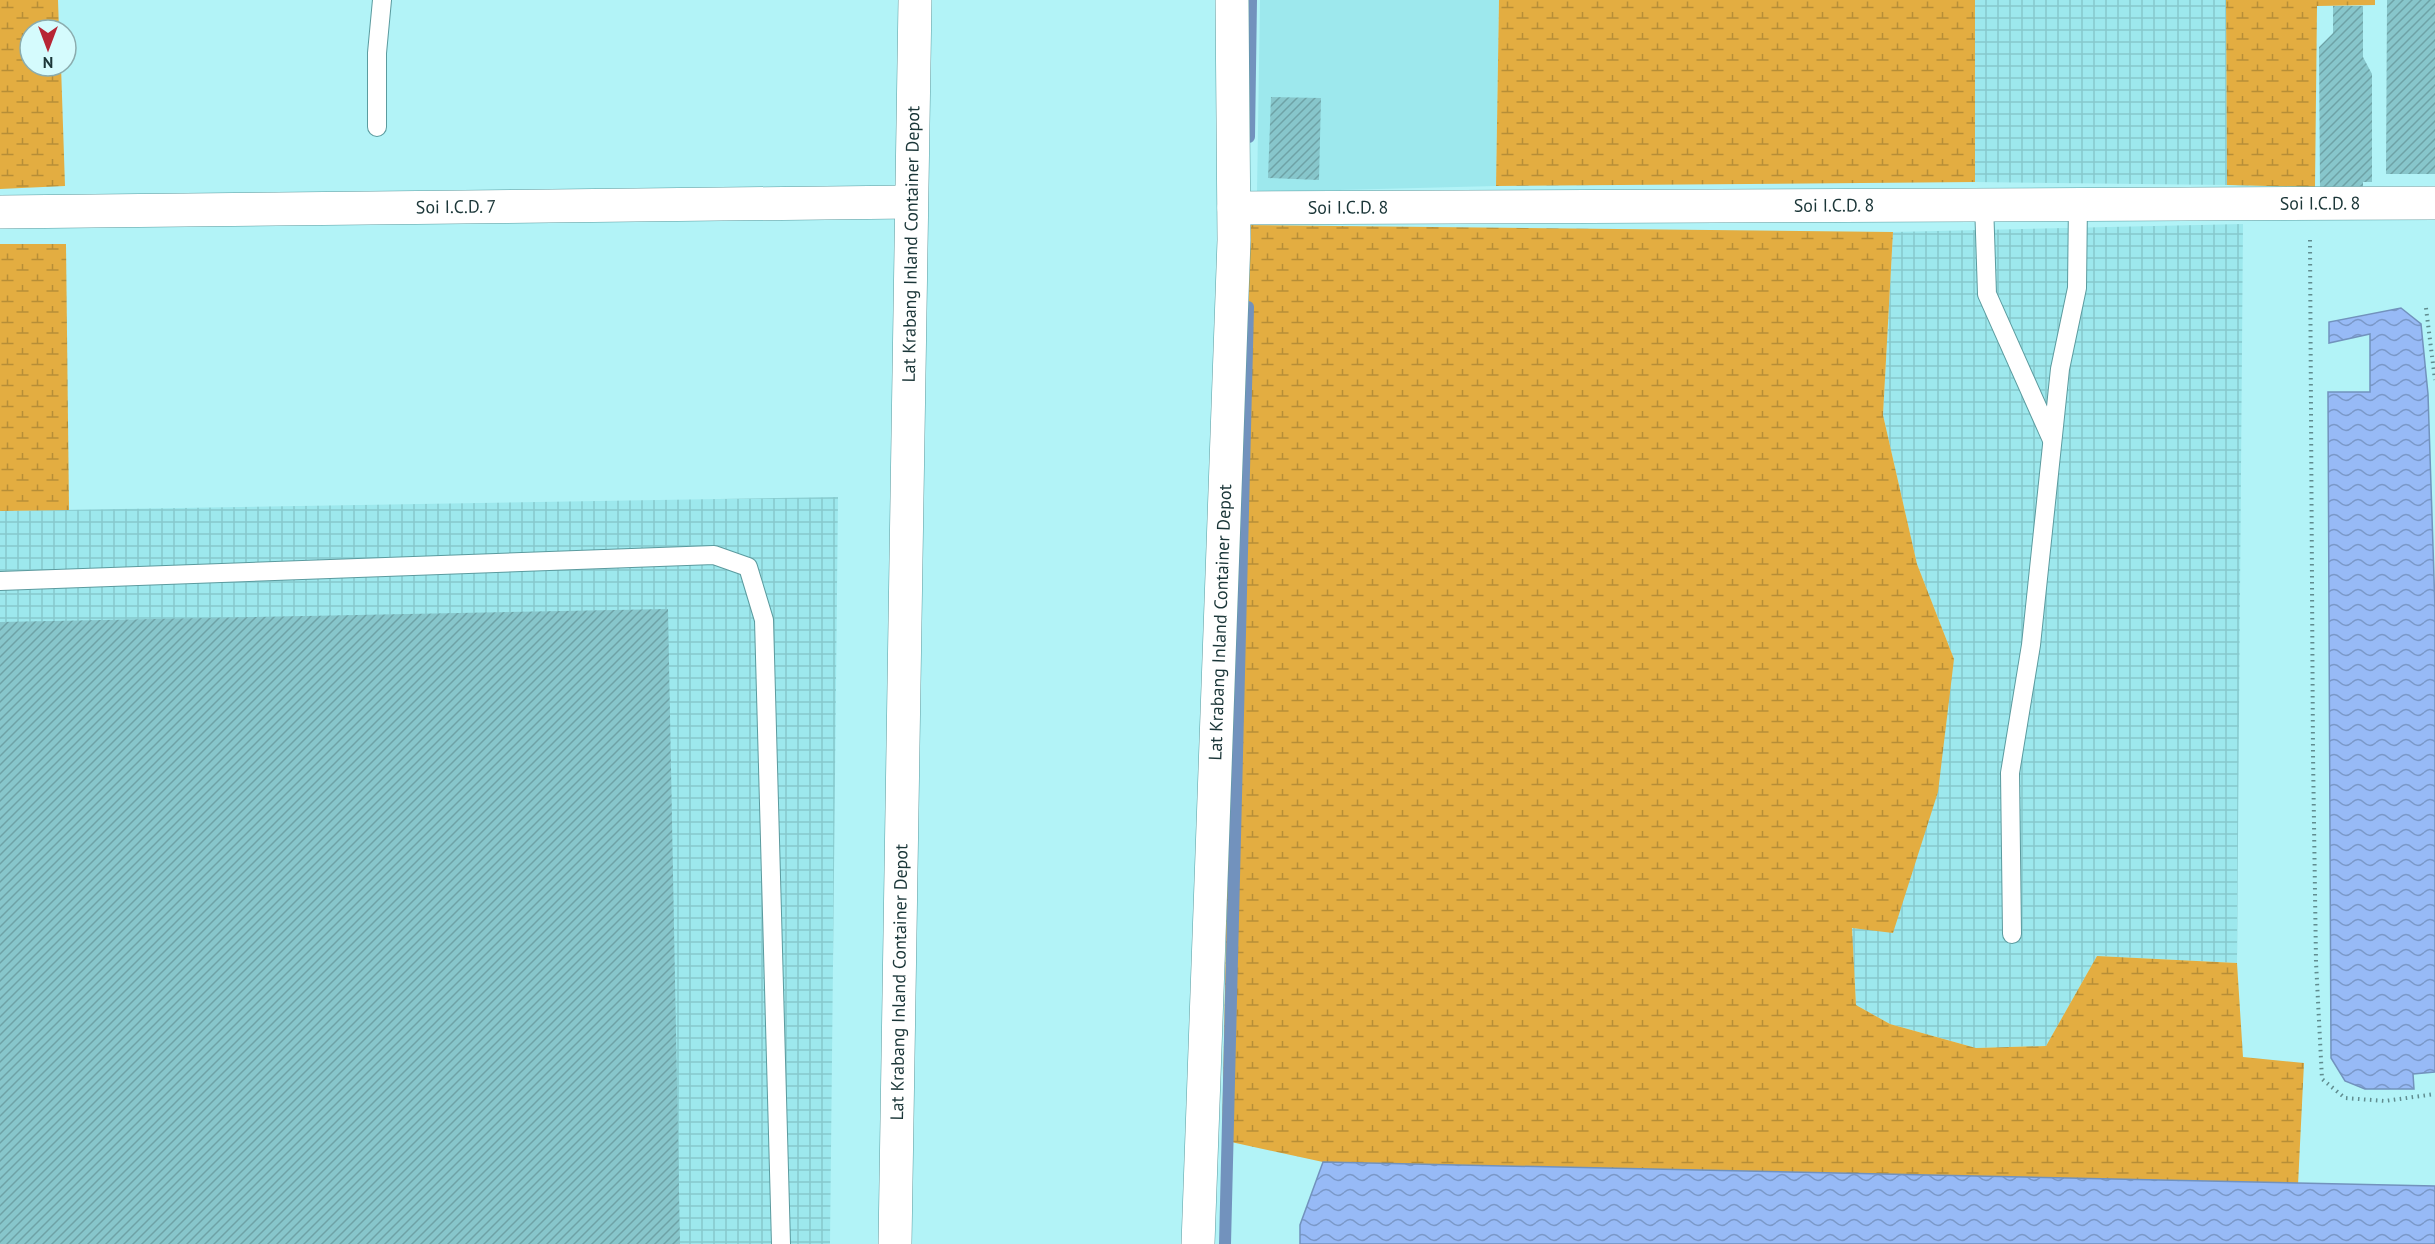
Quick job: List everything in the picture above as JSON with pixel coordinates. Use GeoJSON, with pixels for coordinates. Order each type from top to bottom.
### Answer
{"type":"FeatureCollection","features":[{"type":"Feature","properties":{"kind":"street","name":"Lat Krabang Inland Container Depot"},"geometry":{"type":"LineString","coordinates":[[895,1244],[915,0]]}},
{"type":"Feature","properties":{"kind":"street","name":"Lat Krabang Inland Container Depot"},"geometry":{"type":"LineString","coordinates":[[1198,1244],[1246,208],[1232,0]]}},
{"type":"Feature","properties":{"kind":"street","name":"Soi I.C.D. 7"},"geometry":{"type":"LineString","coordinates":[[0,212],[911,202]]}},
{"type":"Feature","properties":{"kind":"street","name":"Soi I.C.D. 8"},"geometry":{"type":"LineString","coordinates":[[1246,208],[2078,202],[2435,202]]}},
{"type":"Feature","properties":{"kind":"lane"},"geometry":{"type":"LineString","coordinates":[[377,127],[377,53],[382,0]]}},
{"type":"Feature","properties":{"kind":"lane"},"geometry":{"type":"LineString","coordinates":[[2012,934],[2010,773],[2031,645],[2060,369],[2077,288],[2078,202]]}},
{"type":"Feature","properties":{"kind":"lane"},"geometry":{"type":"LineString","coordinates":[[1984,203],[1987,294],[2052,441]]}},
{"type":"Feature","properties":{"kind":"lane"},"geometry":{"type":"LineString","coordinates":[[0,581],[714,555],[748,567],[764,620],[781,1244]]}},
{"type":"Feature","properties":{"kind":"path"},"geometry":{"type":"LineString","coordinates":[[2310,202],[2313,754],[2316,962],[2322,1079],[2345,1098],[2385,1101],[2435,1094]]}},
{"type":"Feature","properties":{"kind":"path"},"geometry":{"type":"LineString","coordinates":[[2426,308],[2435,380]]}},
{"type":"Feature","properties":{"kind":"shaded area"},"geometry":{"type":"Polygon","coordinates":[[[1260,0],[1499,0],[1496,186],[1257,192],[1260,0]]]}},
{"type":"Feature","properties":{"kind":"shaded area"},"geometry":{"type":"Polygon","coordinates":[[[1975,0],[2226,0],[2227,185],[1975,182],[1975,0]]]}},
{"type":"Feature","properties":{"kind":"shaded area"},"geometry":{"type":"Polygon","coordinates":[[[2243,224],[2237,963],[2097,956],[2046,1046],[1976,1048],[1890,1024],[1856,1005],[1852,927],[1893,932],[1954,659],[1917,564],[1883,415],[1893,232],[2243,224]]]}},
{"type":"Feature","properties":{"kind":"shaded area"},"geometry":{"type":"Polygon","coordinates":[[[838,497],[830,1244],[0,1244],[0,511],[838,497]]]}},
{"type":"Feature","properties":{"kind":"green space"},"geometry":{"type":"Polygon","coordinates":[[[0,0],[58,0],[59,18],[18,18],[18,78],[61,78],[65,186],[0,189],[0,0]]]}},
{"type":"Feature","properties":{"kind":"green space"},"geometry":{"type":"Polygon","coordinates":[[[1499,0],[1975,0],[1975,182],[1496,186],[1499,0]]]}},
{"type":"Feature","properties":{"kind":"green space"},"geometry":{"type":"Polygon","coordinates":[[[2226,0],[2375,0],[2375,5],[2317,6],[2315,187],[2227,185],[2226,0]]]}},
{"type":"Feature","properties":{"kind":"green space"},"geometry":{"type":"Polygon","coordinates":[[[1240,225],[1893,232],[1883,415],[1917,564],[1954,659],[1938,792],[1893,933],[1852,928],[1856,1005],[1890,1024],[1976,1048],[2046,1046],[2097,956],[2237,963],[2243,1057],[2304,1063],[2298,1185],[1323,1162],[1222,1140],[1240,225]]]}},
{"type":"Feature","properties":{"kind":"green space"},"geometry":{"type":"Polygon","coordinates":[[[0,244],[66,244],[69,510],[0,511],[0,244]]]}},
{"type":"Feature","properties":{"kind":"water"},"geometry":{"type":"Polygon","coordinates":[[[2401,308],[2421,324],[2428,394],[2435,608],[2435,1072],[2413,1074],[2414,1089],[2365,1089],[2345,1081],[2331,1058],[2328,392],[2370,392],[2370,334],[2329,343],[2329,322],[2401,308]]]}},
{"type":"Feature","properties":{"kind":"water"},"geometry":{"type":"Polygon","coordinates":[[[1323,1162],[2435,1186],[2435,1244],[1300,1244],[1300,1225],[1323,1162]]]}},
{"type":"Feature","properties":{"kind":"building"},"geometry":{"type":"Polygon","coordinates":[[[2387,0],[2435,0],[2435,174],[2386,174],[2387,0]]]}},
{"type":"Feature","properties":{"kind":"building"},"geometry":{"type":"Polygon","coordinates":[[[2333,6],[2363,6],[2363,57],[2372,74],[2372,182],[2363,182],[2363,192],[2320,192],[2319,47],[2333,33],[2333,6]]]}},
{"type":"Feature","properties":{"kind":"building"},"geometry":{"type":"Polygon","coordinates":[[[1271,97],[1321,98],[1319,180],[1268,178],[1271,97]]]}},
{"type":"Feature","properties":{"kind":"building"},"geometry":{"type":"Polygon","coordinates":[[[668,609],[680,1244],[0,1244],[0,622],[668,609]]]}},
{"type":"Feature","properties":{"kind":"waterway"},"geometry":{"type":"LineString","coordinates":[[1249,137],[1251,0]]}},
{"type":"Feature","properties":{"kind":"waterway"},"geometry":{"type":"LineString","coordinates":[[1225,1244],[1248,307]]}}]}
